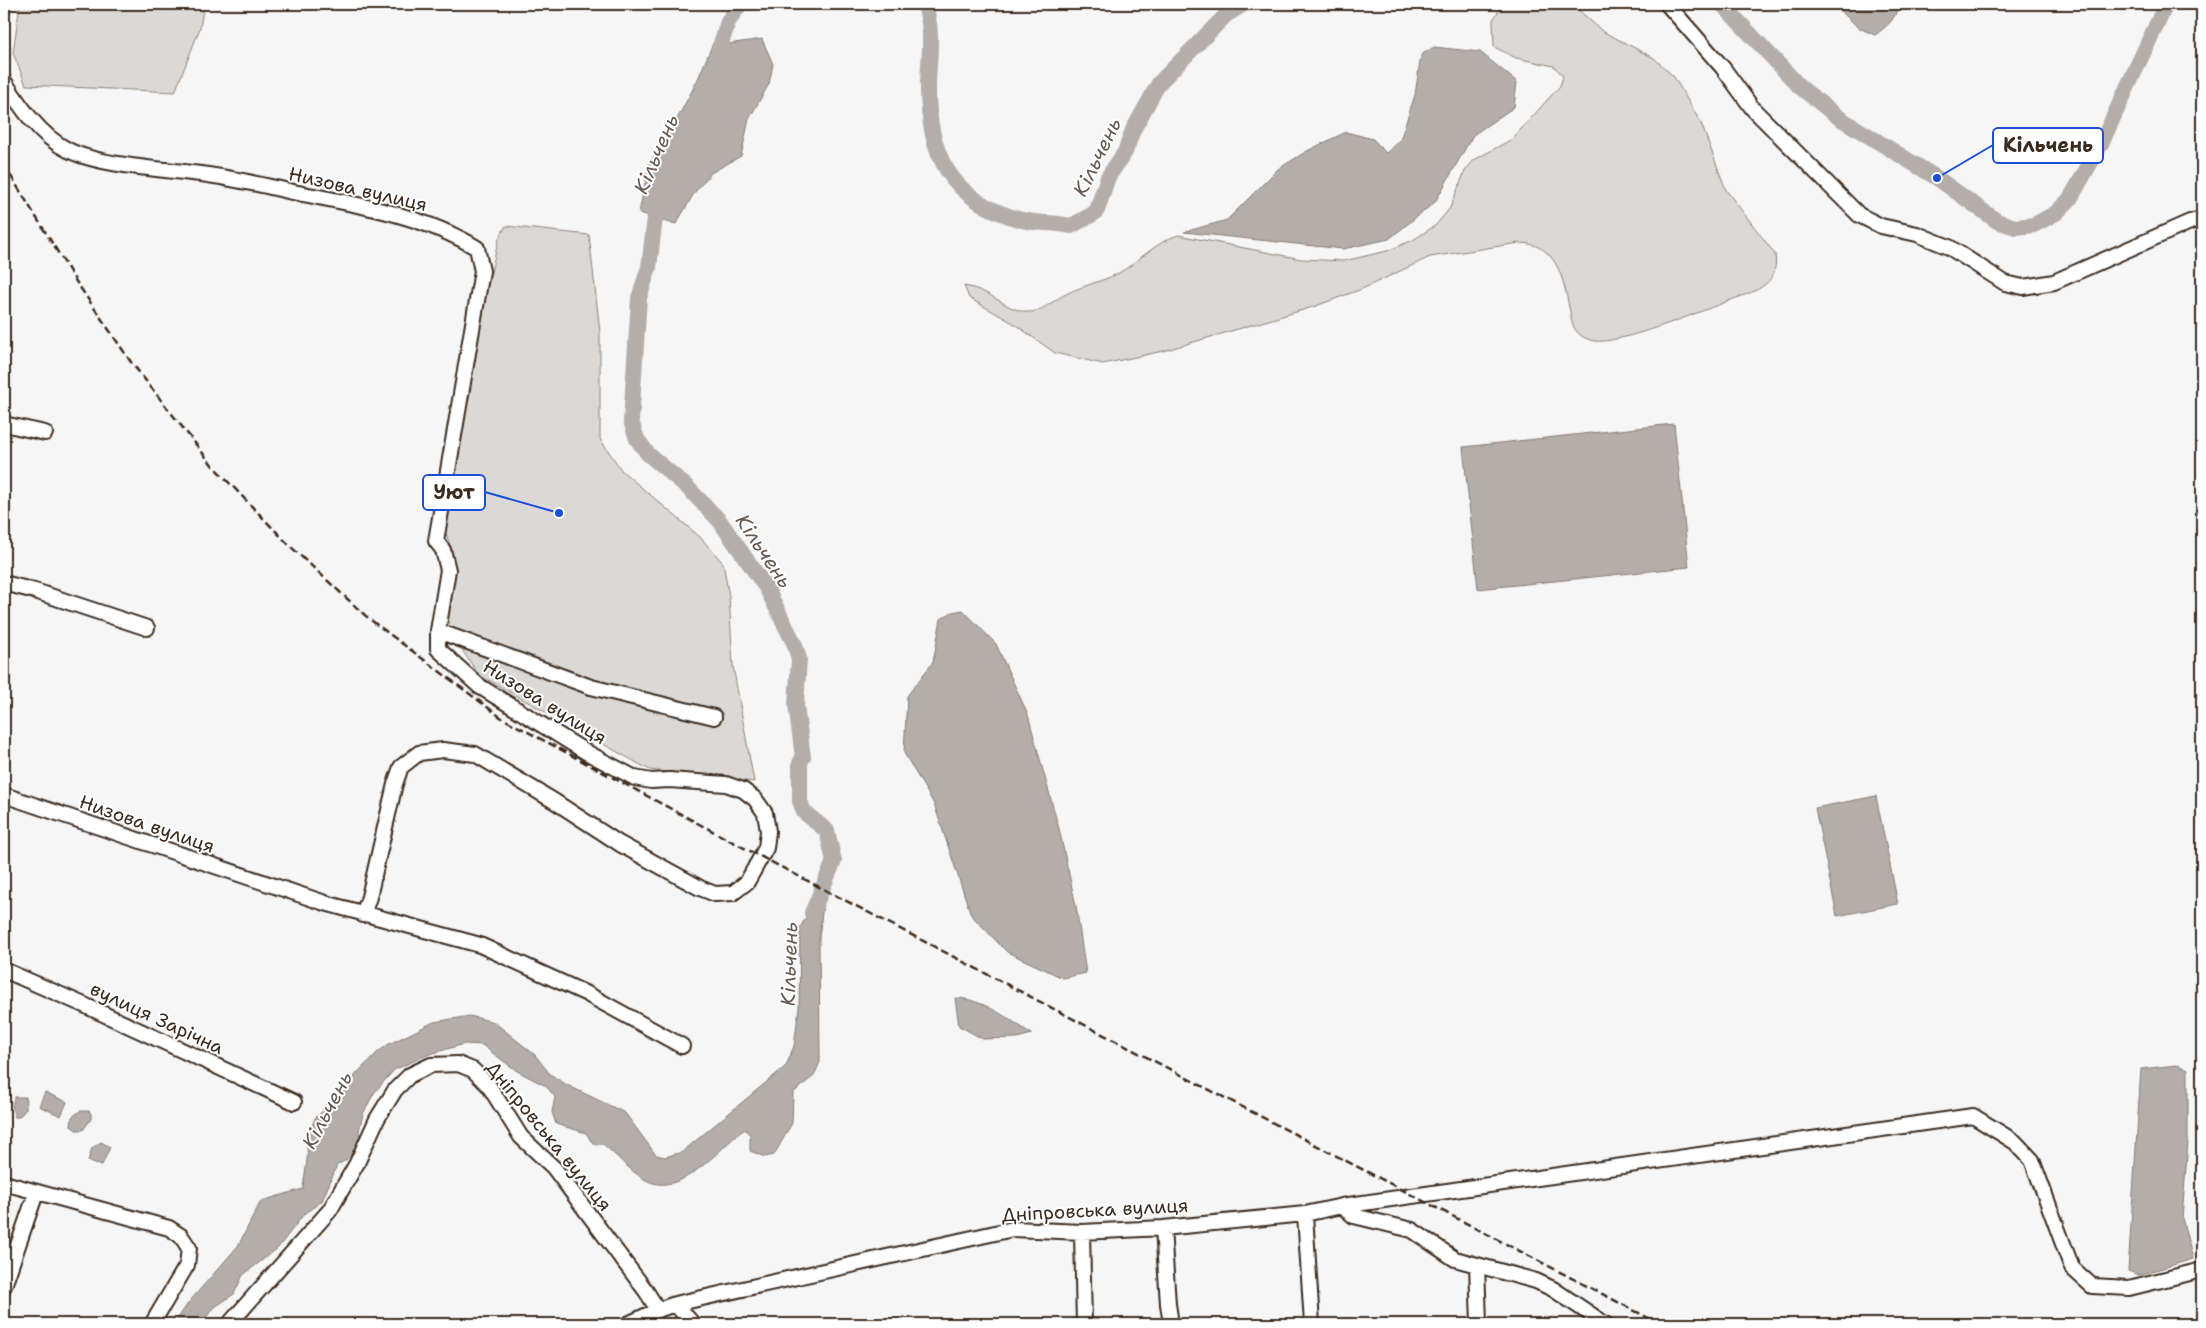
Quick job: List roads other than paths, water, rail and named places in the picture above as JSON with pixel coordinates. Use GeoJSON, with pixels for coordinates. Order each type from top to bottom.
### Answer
{"type":"FeatureCollection","features":[{"type":"Feature","properties":{"kind":"street"},"geometry":{"type":"LineString","coordinates":[[1667,4],[1723,68],[1753,109],[1859,215],[1881,226],[1917,234],[1949,247],[2005,283],[2023,287],[2054,282],[2172,229],[2202,219]]}},
{"type":"Feature","properties":{"kind":"street","name":"Низова вулиця"},"geometry":{"type":"LineString","coordinates":[[4,81],[15,98],[45,134],[67,149],[80,154],[121,163],[208,175],[363,205],[454,234],[477,248],[482,271],[436,541],[443,550],[448,570],[438,631],[438,649],[479,686],[586,752],[635,778],[650,781],[669,780],[726,784],[743,790],[755,799],[765,813],[768,831],[766,848],[747,882],[733,893],[715,894],[700,888],[620,844],[554,801],[475,754],[443,750],[419,753],[401,767],[395,784],[369,897],[363,915]]}},
{"type":"Feature","properties":{"kind":"street"},"geometry":{"type":"LineString","coordinates":[[4,424],[45,433]]}},
{"type":"Feature","properties":{"kind":"street"},"geometry":{"type":"LineString","coordinates":[[4,583],[35,591],[147,628]]}},
{"type":"Feature","properties":{"kind":"street"},"geometry":{"type":"LineString","coordinates":[[438,631],[591,686],[714,717]]}},
{"type":"Feature","properties":{"kind":"street","name":"Низова вулиця"},"geometry":{"type":"LineString","coordinates":[[4,795],[210,866],[363,915],[480,945],[587,994],[682,1046]]}},
{"type":"Feature","properties":{"kind":"street","name":"вулиця Зарічна"},"geometry":{"type":"LineString","coordinates":[[4,970],[84,1004],[294,1102]]}},
{"type":"Feature","properties":{"kind":"street","name":"Дніпровська вулиця"},"geometry":{"type":"LineString","coordinates":[[231,1322],[330,1210],[357,1163],[377,1119],[395,1090],[410,1075],[431,1064],[458,1064],[473,1070],[489,1086],[521,1137],[554,1168],[646,1291],[658,1310]]}},
{"type":"Feature","properties":{"kind":"street","name":"Дніпровська вулиця"},"geometry":{"type":"LineString","coordinates":[[628,1324],[675,1304],[1013,1229],[1082,1232],[1163,1228],[1305,1214],[1342,1206],[1973,1116],[2015,1142],[2032,1160],[2072,1268],[2092,1286],[2129,1288],[2202,1270]]}},
{"type":"Feature","properties":{"kind":"street"},"geometry":{"type":"LineString","coordinates":[[4,1183],[169,1228],[181,1236],[189,1248],[187,1265],[152,1324]]}},
{"type":"Feature","properties":{"kind":"street"},"geometry":{"type":"LineString","coordinates":[[4,1286],[36,1193]]}},
{"type":"Feature","properties":{"kind":"street"},"geometry":{"type":"LineString","coordinates":[[1342,1206],[1354,1216],[1412,1230],[1455,1259],[1512,1273],[1553,1289],[1605,1324]]}},
{"type":"Feature","properties":{"kind":"street"},"geometry":{"type":"LineString","coordinates":[[1305,1214],[1312,1324]]}},
{"type":"Feature","properties":{"kind":"street"},"geometry":{"type":"LineString","coordinates":[[1163,1228],[1171,1324]]}},
{"type":"Feature","properties":{"kind":"street"},"geometry":{"type":"LineString","coordinates":[[1082,1232],[1084,1324]]}},
{"type":"Feature","properties":{"kind":"street"},"geometry":{"type":"LineString","coordinates":[[1477,1265],[1479,1324]]}},
{"type":"Feature","properties":{"kind":"street"},"geometry":{"type":"LineString","coordinates":[[675,1304],[693,1324]]}},
{"type":"Feature","properties":{"kind":"water"},"geometry":{"type":"Polygon","coordinates":[[[1833,4],[1898,4],[1893,18],[1875,35],[1859,28],[1833,4]]]}},
{"type":"Feature","properties":{"kind":"water"},"geometry":{"type":"Polygon","coordinates":[[[762,39],[773,64],[769,84],[749,119],[741,156],[711,173],[695,192],[676,224],[639,213],[649,164],[675,123],[698,79],[713,43],[721,45],[762,39]]]}},
{"type":"Feature","properties":{"kind":"water"},"geometry":{"type":"Polygon","coordinates":[[[1434,47],[1480,52],[1517,82],[1514,107],[1473,135],[1435,202],[1389,239],[1343,249],[1184,232],[1227,220],[1278,169],[1307,151],[1346,132],[1373,139],[1386,153],[1400,140],[1415,95],[1421,55],[1434,47]]]}},
{"type":"Feature","properties":{"kind":"water"},"geometry":{"type":"Polygon","coordinates":[[[1674,424],[1689,567],[1478,589],[1463,447],[1674,424]]]}},
{"type":"Feature","properties":{"kind":"water"},"geometry":{"type":"Polygon","coordinates":[[[963,610],[996,644],[1028,715],[1059,829],[1076,906],[1086,973],[1063,978],[1007,952],[971,915],[934,804],[904,753],[907,696],[933,662],[941,619],[952,612],[963,610]]]}},
{"type":"Feature","properties":{"kind":"water"},"geometry":{"type":"Polygon","coordinates":[[[1876,796],[1898,904],[1837,916],[1815,808],[1876,796]]]}},
{"type":"Feature","properties":{"kind":"water"},"geometry":{"type":"Polygon","coordinates":[[[813,892],[820,895],[823,904],[819,938],[820,1062],[814,1076],[793,1093],[792,1123],[774,1155],[765,1157],[750,1151],[750,1135],[745,1129],[711,1159],[685,1178],[671,1183],[658,1184],[644,1179],[603,1144],[596,1145],[586,1133],[556,1124],[552,1112],[555,1097],[546,1086],[517,1071],[482,1045],[464,1044],[427,1055],[394,1070],[374,1093],[363,1114],[359,1131],[361,1143],[346,1160],[337,1165],[322,1201],[304,1214],[278,1248],[243,1275],[234,1294],[215,1307],[200,1324],[174,1324],[189,1302],[238,1246],[261,1201],[303,1189],[307,1159],[306,1142],[315,1118],[339,1097],[358,1072],[378,1052],[389,1044],[434,1022],[470,1016],[494,1022],[535,1055],[550,1074],[567,1085],[625,1113],[656,1155],[665,1157],[682,1152],[786,1066],[794,1046],[799,1008],[800,928],[812,906],[813,892]]]}},
{"type":"Feature","properties":{"kind":"water"},"geometry":{"type":"Polygon","coordinates":[[[955,998],[965,999],[985,1006],[1005,1016],[1032,1034],[1017,1038],[983,1039],[959,1026],[955,998]]]}},
{"type":"Feature","properties":{"kind":"water"},"geometry":{"type":"Polygon","coordinates":[[[2177,1065],[2188,1069],[2188,1142],[2182,1218],[2193,1259],[2139,1275],[2128,1271],[2141,1069],[2177,1065]]]}},
{"type":"Feature","properties":{"kind":"water"},"geometry":{"type":"Polygon","coordinates":[[[45,1092],[67,1102],[61,1116],[39,1106],[45,1092]]]}},
{"type":"Feature","properties":{"kind":"water"},"geometry":{"type":"Polygon","coordinates":[[[15,1097],[26,1097],[26,1109],[19,1117],[15,1117],[13,1109],[15,1097]]]}},
{"type":"Feature","properties":{"kind":"water"},"geometry":{"type":"Polygon","coordinates":[[[80,1111],[89,1111],[91,1119],[83,1130],[76,1130],[71,1126],[72,1117],[80,1111]]]}},
{"type":"Feature","properties":{"kind":"water"},"geometry":{"type":"Polygon","coordinates":[[[101,1142],[110,1147],[102,1165],[88,1161],[92,1148],[101,1142]]]}},
{"type":"Feature","properties":{"kind":"waterway","name":"Кільчень"},"geometry":{"type":"LineString","coordinates":[[714,65],[728,22],[740,4]]}},
{"type":"Feature","properties":{"kind":"waterway","name":"Кільчень"},"geometry":{"type":"LineString","coordinates":[[924,4],[930,33],[928,83],[932,132],[938,153],[948,171],[960,187],[977,201],[997,212],[1022,220],[1071,226],[1097,210],[1108,177],[1125,152],[1133,130],[1159,83],[1226,15],[1244,4]]}},
{"type":"Feature","properties":{"kind":"waterway","name":"Кільчень"},"geometry":{"type":"LineString","coordinates":[[1722,4],[1800,87],[1838,117],[1937,178],[1997,221],[2015,227],[2034,225],[2056,213],[2070,199],[2100,146],[2166,4]]}},
{"type":"Feature","properties":{"kind":"waterway","name":"Кільчень"},"geometry":{"type":"LineString","coordinates":[[660,199],[656,209],[649,267],[639,298],[631,421],[637,439],[648,454],[686,486],[719,520],[767,589],[795,645],[799,659],[796,705],[803,757],[800,763],[800,801],[804,812],[827,831],[834,861],[812,913]]}},
{"type":"Feature","properties":{"kind":"railway"},"geometry":{"type":"LineString","coordinates":[[4,165],[75,280],[131,362],[213,466],[290,546],[368,618],[502,718],[729,840],[1660,1324]]}},
{"type":"Feature","properties":{"kind":"place","name":"Кільчень"},"geometry":{"type":"Point","coordinates":[1937,178]}},
{"type":"Feature","properties":{"kind":"place","name":"Уют"},"geometry":{"type":"Point","coordinates":[559,513]}}]}
